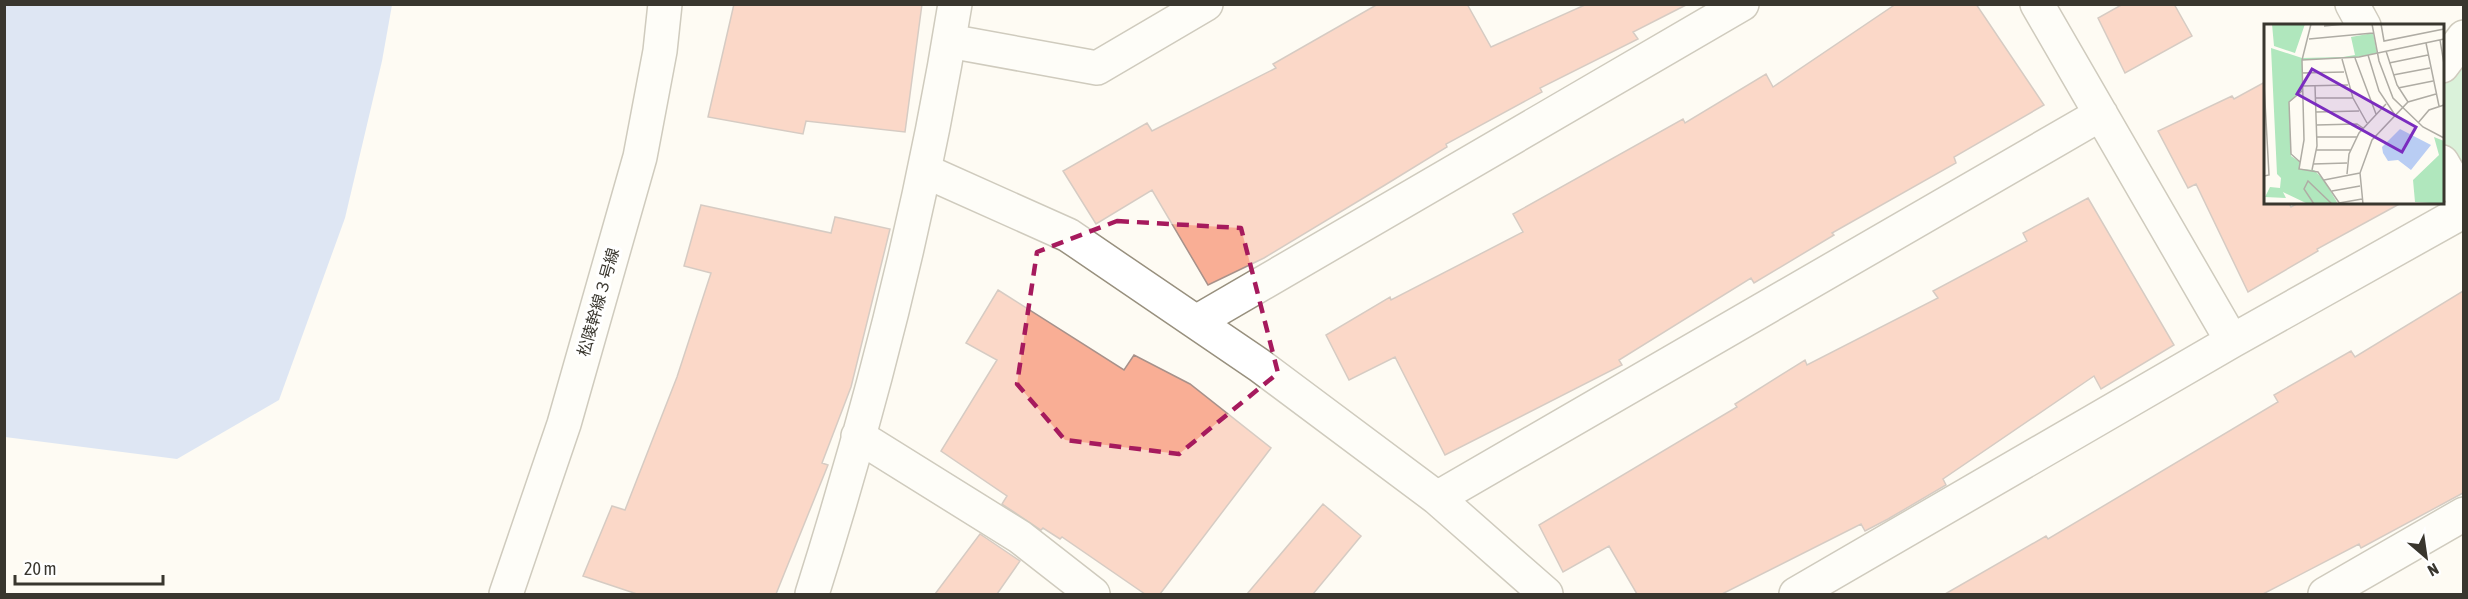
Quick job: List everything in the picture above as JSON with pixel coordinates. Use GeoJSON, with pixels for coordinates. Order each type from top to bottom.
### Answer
{"type":"FeatureCollection","features":[{"type":"Feature","properties":{"kind":"street","name":"松陵幹線３号線"},"geometry":{"type":"LineString","coordinates":[[507,594],[564,424],[640,157],[660,51],[665,4]]}},
{"type":"Feature","properties":{"kind":"street"},"geometry":{"type":"LineString","coordinates":[[812,594],[898,290],[924,171],[955,4]]}},
{"type":"Feature","properties":{"kind":"street"},"geometry":{"type":"LineString","coordinates":[[949,40],[1097,68],[1206,4]]}},
{"type":"Feature","properties":{"kind":"street"},"geometry":{"type":"LineString","coordinates":[[1196,322],[1742,4]]}},
{"type":"Feature","properties":{"kind":"street"},"geometry":{"type":"LineString","coordinates":[[2037,4],[2232,340]]}},
{"type":"Feature","properties":{"kind":"street"},"geometry":{"type":"LineString","coordinates":[[2352,4],[2363,24]]}},
{"type":"Feature","properties":{"kind":"street"},"geometry":{"type":"LineString","coordinates":[[2444,63],[2463,37]]}},
{"type":"Feature","properties":{"kind":"street"},"geometry":{"type":"LineString","coordinates":[[1437,498],[2101,114]]}},
{"type":"Feature","properties":{"kind":"street"},"geometry":{"type":"LineString","coordinates":[[2444,166],[2463,200]]}},
{"type":"Feature","properties":{"kind":"street"},"geometry":{"type":"LineString","coordinates":[[924,171],[1068,235],[1196,322],[1259,365],[1437,498],[1546,594]]}},
{"type":"Feature","properties":{"kind":"street"},"geometry":{"type":"LineString","coordinates":[[1796,594],[2232,340],[2463,212]]}},
{"type":"Feature","properties":{"kind":"street"},"geometry":{"type":"LineString","coordinates":[[858,436],[1020,537],[1093,594]]}},
{"type":"Feature","properties":{"kind":"street"},"geometry":{"type":"LineString","coordinates":[[2325,594],[2463,514]]}},
{"type":"Feature","properties":{"kind":"highlighted area"},"geometry":{"type":"Polygon","coordinates":[[[1117,221],[1241,228],[1278,373],[1179,454],[1065,440],[1017,384],[1037,252],[1117,221]]]}},
{"type":"Feature","properties":{"kind":"green space"},"geometry":{"type":"Polygon","coordinates":[[[2463,21],[2463,200],[2444,165],[2444,54],[2463,21]]]}},
{"type":"Feature","properties":{"kind":"water"},"geometry":{"type":"Polygon","coordinates":[[[5,4],[392,5],[382,61],[345,218],[279,400],[177,459],[5,437],[5,4]]]}},
{"type":"Feature","properties":{"kind":"building"},"geometry":{"type":"Polygon","coordinates":[[[734,4],[922,4],[905,132],[806,121],[803,134],[708,117],[734,4]]]}},
{"type":"Feature","properties":{"kind":"building"},"geometry":{"type":"Polygon","coordinates":[[[1378,4],[1467,4],[1491,47],[1587,4],[1688,4],[1633,32],[1638,39],[1540,88],[1542,92],[1446,144],[1447,147],[1264,258],[1208,285],[1152,190],[1096,224],[1063,171],[1147,123],[1152,131],[1276,68],[1273,64],[1378,4]]]}},
{"type":"Feature","properties":{"kind":"building"},"geometry":{"type":"Polygon","coordinates":[[[1896,4],[1976,4],[2044,105],[1954,157],[1956,163],[1832,233],[1834,235],[1754,283],[1751,278],[1619,360],[1622,365],[1445,455],[1395,357],[1349,380],[1326,335],[1390,297],[1391,300],[1523,232],[1513,214],[1683,119],[1685,123],[1766,74],[1773,87],[1896,4]]]}},
{"type":"Feature","properties":{"kind":"building"},"geometry":{"type":"Polygon","coordinates":[[[2123,4],[2174,4],[2192,36],[2125,73],[2098,18],[2123,4]]]}},
{"type":"Feature","properties":{"kind":"building"},"geometry":{"type":"Polygon","coordinates":[[[2264,83],[2264,204],[2289,204],[2291,207],[2296,204],[2399,204],[2317,249],[2318,251],[2248,292],[2196,184],[2188,188],[2158,131],[2232,96],[2234,99],[2264,83]]]}},
{"type":"Feature","properties":{"kind":"building"},"geometry":{"type":"Polygon","coordinates":[[[2088,198],[2174,345],[2101,389],[2094,376],[1943,479],[1946,485],[1888,519],[1865,531],[1861,524],[1722,594],[1637,594],[1609,546],[1563,572],[1539,525],[1737,407],[1735,404],[1805,360],[1807,365],[1938,298],[1933,291],[2027,241],[2023,233],[2088,198]]]}},
{"type":"Feature","properties":{"kind":"building"},"geometry":{"type":"Polygon","coordinates":[[[701,205],[831,233],[835,217],[890,229],[851,387],[822,463],[828,465],[776,594],[637,594],[583,576],[612,506],[625,510],[677,377],[711,273],[684,266],[701,205]]]}},
{"type":"Feature","properties":{"kind":"building"},"geometry":{"type":"Polygon","coordinates":[[[998,290],[1124,370],[1134,355],[1190,384],[1271,448],[1160,594],[1145,594],[1062,537],[1060,539],[1043,528],[1041,530],[1002,504],[1007,496],[941,451],[997,360],[966,343],[998,290]]]}},
{"type":"Feature","properties":{"kind":"building"},"geometry":{"type":"Polygon","coordinates":[[[2463,291],[2463,493],[2361,548],[2359,544],[2263,594],[1945,594],[2046,536],[2048,539],[2278,402],[2274,395],[2351,351],[2355,357],[2463,291]]]}},
{"type":"Feature","properties":{"kind":"building"},"geometry":{"type":"Polygon","coordinates":[[[1323,504],[1361,536],[1313,594],[1247,594],[1323,504]]]}},
{"type":"Feature","properties":{"kind":"building"},"geometry":{"type":"Polygon","coordinates":[[[980,534],[1020,561],[997,594],[935,594],[980,534]]]}}]}
